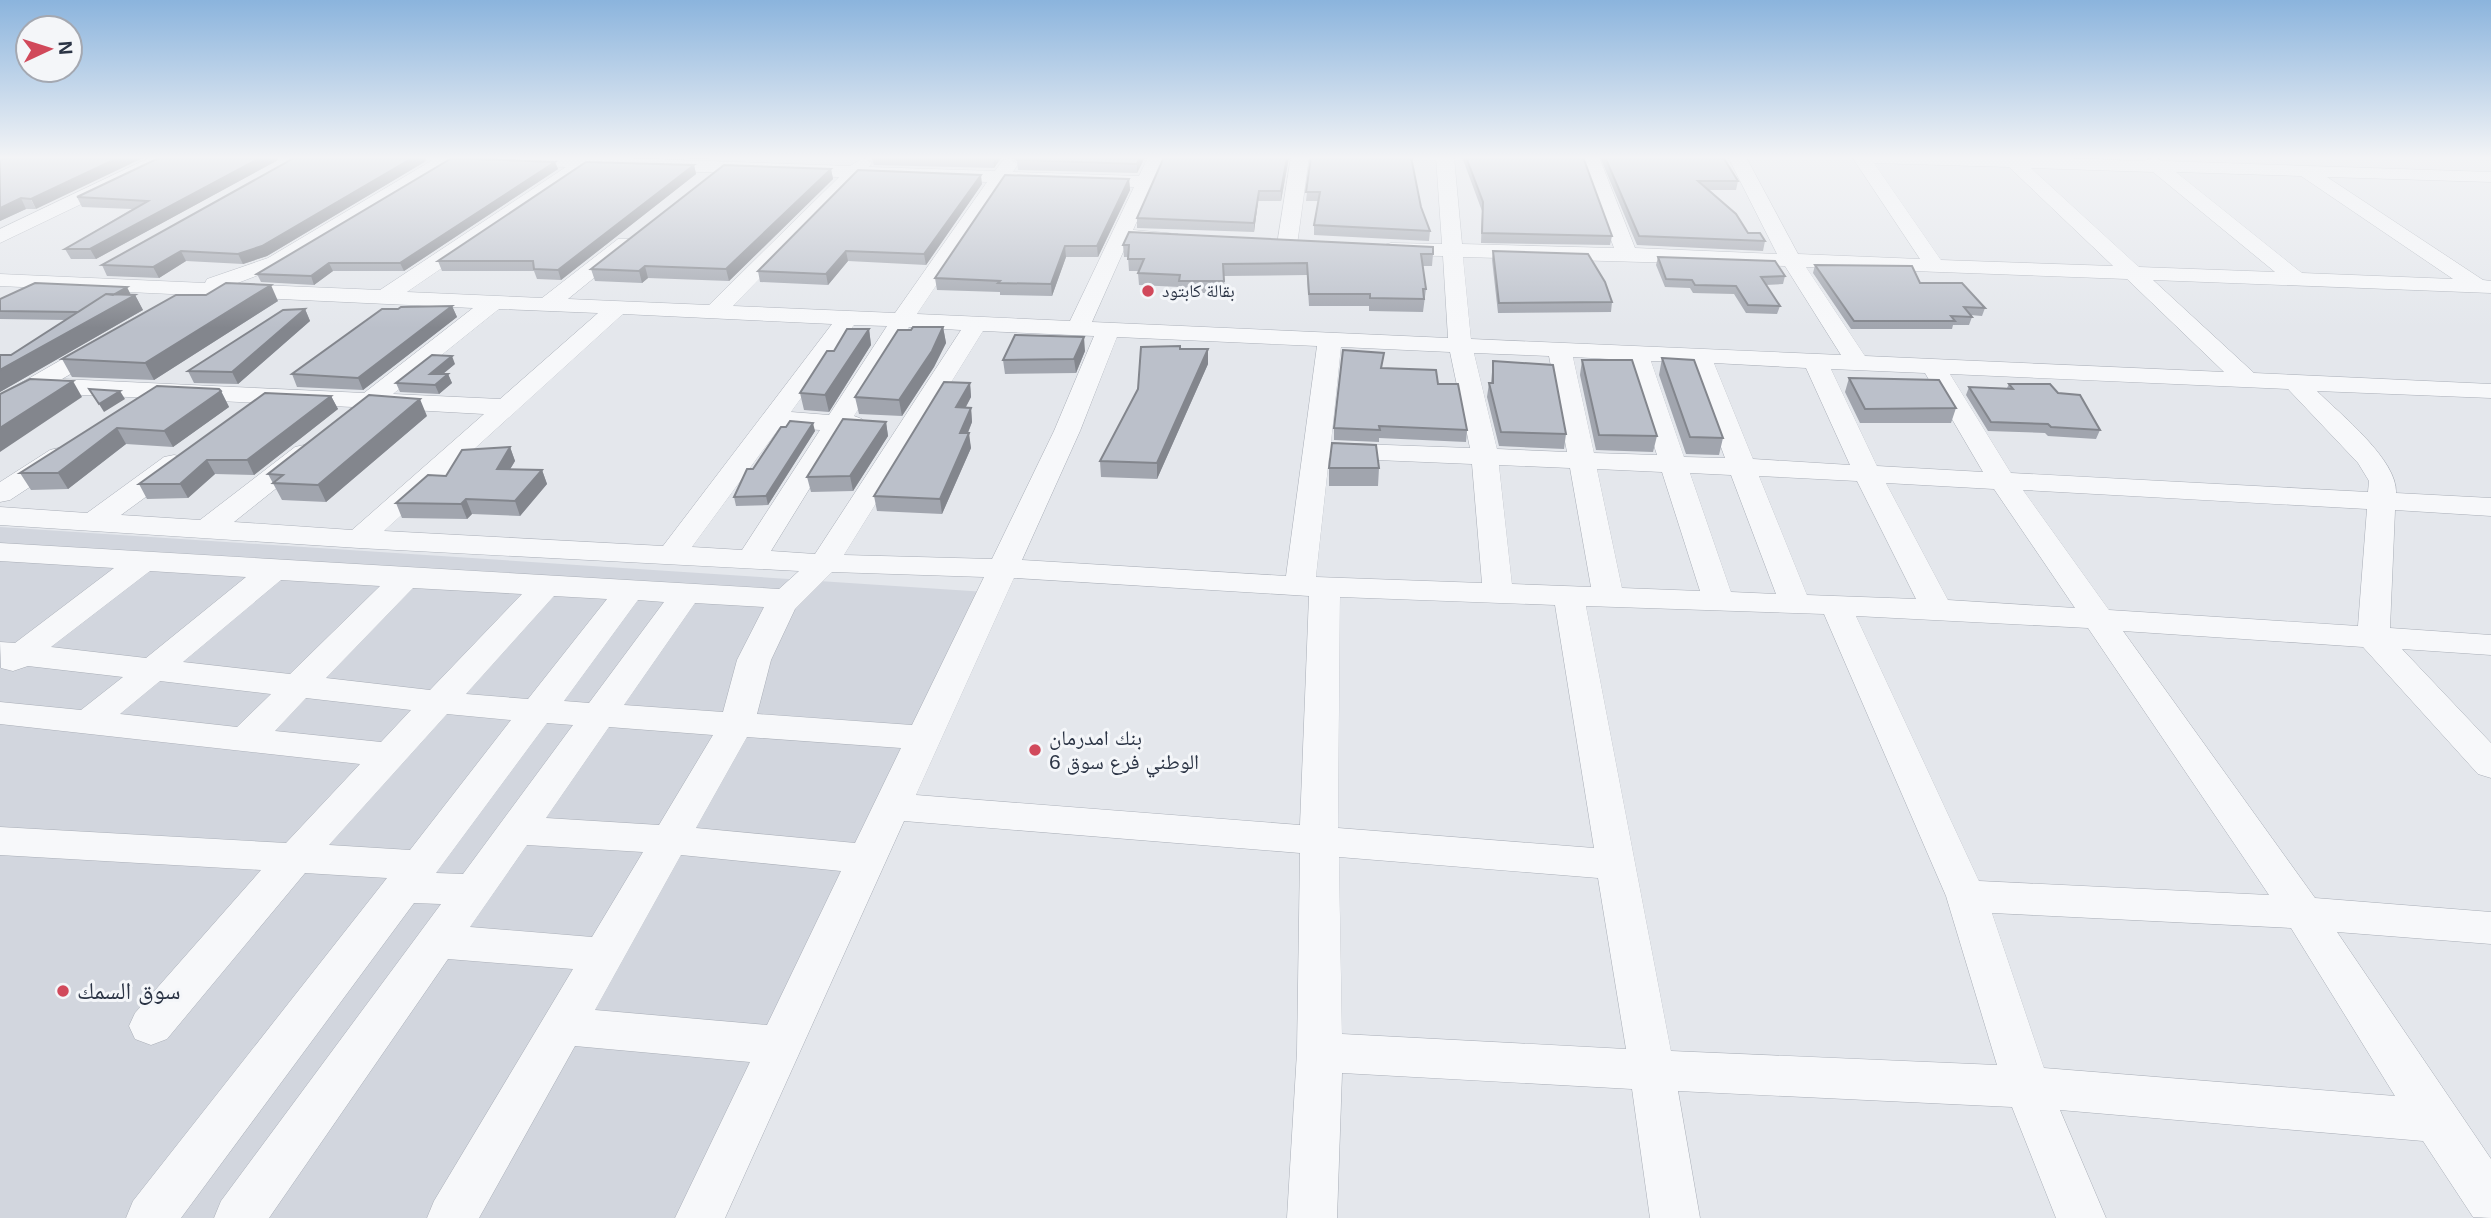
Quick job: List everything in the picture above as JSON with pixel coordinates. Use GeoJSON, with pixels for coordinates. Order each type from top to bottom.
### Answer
{"type":"FeatureCollection","features":[{"type":"Feature","properties":{"kind":"street"},"geometry":{"type":"LineString","coordinates":[[0,237],[48,214]]}},
{"type":"Feature","properties":{"kind":"street"},"geometry":{"type":"LineString","coordinates":[[166,310],[202,289],[275,262],[356,214]]}},
{"type":"Feature","properties":{"kind":"street"},"geometry":{"type":"LineString","coordinates":[[366,322],[392,298],[512,214]]}},
{"type":"Feature","properties":{"kind":"street"},"geometry":{"type":"LineString","coordinates":[[714,312],[813,214]]}},
{"type":"Feature","properties":{"kind":"street"},"geometry":{"type":"LineString","coordinates":[[752,558],[902,320],[975,214]]}},
{"type":"Feature","properties":{"kind":"street"},"geometry":{"type":"LineString","coordinates":[[700,1218],[865,859],[1067,431],[1093,329],[1132,214]]}},
{"type":"Feature","properties":{"kind":"street"},"geometry":{"type":"LineString","coordinates":[[1287,245],[1292,214]]}},
{"type":"Feature","properties":{"kind":"street"},"geometry":{"type":"LineString","coordinates":[[1449,214],[1460,345],[1485,456],[1498,595]]}},
{"type":"Feature","properties":{"kind":"street"},"geometry":{"type":"LineString","coordinates":[[1612,214],[1627,254]]}},
{"type":"Feature","properties":{"kind":"street"},"geometry":{"type":"LineString","coordinates":[[1767,214],[1791,260],[1858,363]]}},
{"type":"Feature","properties":{"kind":"street"},"geometry":{"type":"LineString","coordinates":[[1901,214],[1936,267]]}},
{"type":"Feature","properties":{"kind":"street"},"geometry":{"type":"LineString","coordinates":[[2071,214],[2248,380]]}},
{"type":"Feature","properties":{"kind":"street"},"geometry":{"type":"LineString","coordinates":[[2215,214],[2297,281]]}},
{"type":"Feature","properties":{"kind":"street"},"geometry":{"type":"LineString","coordinates":[[2371,214],[2486,289]]}},
{"type":"Feature","properties":{"kind":"street"},"geometry":{"type":"LineString","coordinates":[[548,304],[646,227]]}},
{"type":"Feature","properties":{"kind":"street"},"geometry":{"type":"LineString","coordinates":[[1123,235],[1191,239]]}},
{"type":"Feature","properties":{"kind":"street"},"geometry":{"type":"LineString","coordinates":[[1260,243],[1314,246]]}},
{"type":"Feature","properties":{"kind":"street"},"geometry":{"type":"LineString","coordinates":[[1369,248],[1791,260],[2486,289]]}},
{"type":"Feature","properties":{"kind":"street"},"geometry":{"type":"LineString","coordinates":[[72,283],[108,263]]}},
{"type":"Feature","properties":{"kind":"street"},"geometry":{"type":"LineString","coordinates":[[0,280],[2491,391]]}},
{"type":"Feature","properties":{"kind":"street"},"geometry":{"type":"LineString","coordinates":[[275,316],[310,294]]}},
{"type":"Feature","properties":{"kind":"street"},"geometry":{"type":"LineString","coordinates":[[207,529],[495,302]]}},
{"type":"Feature","properties":{"kind":"street"},"geometry":{"type":"LineString","coordinates":[[359,539],[617,308]]}},
{"type":"Feature","properties":{"kind":"street"},"geometry":{"type":"LineString","coordinates":[[672,554],[848,318]]}},
{"type":"Feature","properties":{"kind":"street"},"geometry":{"type":"LineString","coordinates":[[452,1218],[737,724],[754,660],[785,599],[824,563],[890,426],[976,324]]}},
{"type":"Feature","properties":{"kind":"street"},"geometry":{"type":"LineString","coordinates":[[0,405],[117,338]]}},
{"type":"Feature","properties":{"kind":"street"},"geometry":{"type":"LineString","coordinates":[[1312,1218],[1320,1052],[1319,841],[1312,587],[1317,450],[1330,339]]}},
{"type":"Feature","properties":{"kind":"street"},"geometry":{"type":"LineString","coordinates":[[1560,350],[1609,599]]}},
{"type":"Feature","properties":{"kind":"street"},"geometry":{"type":"LineString","coordinates":[[1637,353],[1719,603]]}},
{"type":"Feature","properties":{"kind":"street"},"geometry":{"type":"LineString","coordinates":[[1699,356],[1796,606]]}},
{"type":"Feature","properties":{"kind":"street"},"geometry":{"type":"LineString","coordinates":[[1815,361],[1868,475],[1937,608]]}},
{"type":"Feature","properties":{"kind":"street"},"geometry":{"type":"LineString","coordinates":[[1933,366],[2003,482],[2101,619],[2303,913],[2436,1121],[2491,1200]]}},
{"type":"Feature","properties":{"kind":"street"},"geometry":{"type":"LineString","coordinates":[[126,413],[195,369]]}},
{"type":"Feature","properties":{"kind":"street"},"geometry":{"type":"LineString","coordinates":[[233,419],[299,371]]}},
{"type":"Feature","properties":{"kind":"street"},"geometry":{"type":"LineString","coordinates":[[2295,382],[2378,470],[2383,481],[2373,638],[2491,765]]}},
{"type":"Feature","properties":{"kind":"street"},"geometry":{"type":"LineString","coordinates":[[33,385],[506,407]]}},
{"type":"Feature","properties":{"kind":"street"},"geometry":{"type":"LineString","coordinates":[[774,419],[890,426]]}},
{"type":"Feature","properties":{"kind":"street"},"geometry":{"type":"LineString","coordinates":[[0,494],[80,443]]}},
{"type":"Feature","properties":{"kind":"street"},"geometry":{"type":"LineString","coordinates":[[1317,450],[1743,467],[2491,507]]}},
{"type":"Feature","properties":{"kind":"street"},"geometry":{"type":"LineString","coordinates":[[93,522],[190,451]]}},
{"type":"Feature","properties":{"kind":"street"},"geometry":{"type":"LineString","coordinates":[[0,516],[359,539],[824,563],[1002,568],[1312,587],[1796,606],[1937,608],[2491,645]]}},
{"type":"Feature","properties":{"kind":"street"},"geometry":{"type":"LineString","coordinates":[[0,552],[785,599]]}},
{"type":"Feature","properties":{"kind":"street"},"geometry":{"type":"LineString","coordinates":[[7,659],[142,562]]}},
{"type":"Feature","properties":{"kind":"street"},"geometry":{"type":"LineString","coordinates":[[89,722],[274,570]]}},
{"type":"Feature","properties":{"kind":"street"},"geometry":{"type":"LineString","coordinates":[[245,740],[405,578]]}},
{"type":"Feature","properties":{"kind":"street"},"geometry":{"type":"LineString","coordinates":[[151,1026],[388,755],[547,585]]}},
{"type":"Feature","properties":{"kind":"street"},"geometry":{"type":"LineString","coordinates":[[151,1218],[630,590]]}},
{"type":"Feature","properties":{"kind":"street"},"geometry":{"type":"LineString","coordinates":[[239,1218],[687,592]]}},
{"type":"Feature","properties":{"kind":"street"},"geometry":{"type":"LineString","coordinates":[[1569,597],[1652,1070],[1675,1218]]}},
{"type":"Feature","properties":{"kind":"street"},"geometry":{"type":"LineString","coordinates":[[1836,606],[1966,896],[2027,1087],[2081,1218]]}},
{"type":"Feature","properties":{"kind":"street"},"geometry":{"type":"LineString","coordinates":[[7,659],[153,670],[538,711],[924,738]]}},
{"type":"Feature","properties":{"kind":"street"},"geometry":{"type":"LineString","coordinates":[[0,713],[388,755]]}},
{"type":"Feature","properties":{"kind":"street"},"geometry":{"type":"LineString","coordinates":[[891,806],[1617,865]]}},
{"type":"Feature","properties":{"kind":"street"},"geometry":{"type":"LineString","coordinates":[[515,830],[670,840],[865,859]]}},
{"type":"Feature","properties":{"kind":"street"},"geometry":{"type":"LineString","coordinates":[[0,841],[296,858],[412,876],[472,890]]}},
{"type":"Feature","properties":{"kind":"street"},"geometry":{"type":"LineString","coordinates":[[1966,896],[2303,913],[2491,928]]}},
{"type":"Feature","properties":{"kind":"street"},"geometry":{"type":"LineString","coordinates":[[435,941],[603,955]]}},
{"type":"Feature","properties":{"kind":"street"},"geometry":{"type":"LineString","coordinates":[[562,1026],[779,1045]]}},
{"type":"Feature","properties":{"kind":"street"},"geometry":{"type":"LineString","coordinates":[[1320,1052],[2027,1087],[2436,1121]]}},
{"type":"Feature","properties":{"kind":"shaded area"},"geometry":{"type":"Polygon","coordinates":[[[0,527],[986,592],[698,1218],[0,1218],[0,527]]]}},
{"type":"Feature","properties":{"kind":"building"},"geometry":{"type":"Polygon","coordinates":[[[126,214],[156,214],[90,249],[65,249],[126,214]]]}},
{"type":"Feature","properties":{"kind":"building"},"geometry":{"type":"Polygon","coordinates":[[[194,214],[317,214],[262,246],[238,254],[181,251],[153,267],[102,265],[194,214]]]}},
{"type":"Feature","properties":{"kind":"building"},"geometry":{"type":"Polygon","coordinates":[[[358,214],[475,214],[400,263],[329,263],[311,276],[257,274],[358,214]]]}},
{"type":"Feature","properties":{"kind":"building"},"geometry":{"type":"Polygon","coordinates":[[[509,214],[631,214],[558,270],[534,269],[533,261],[438,261],[509,214]]]}},
{"type":"Feature","properties":{"kind":"building"},"geometry":{"type":"Polygon","coordinates":[[[662,214],[784,214],[726,269],[645,266],[639,271],[591,269],[662,214]]]}},
{"type":"Feature","properties":{"kind":"building"},"geometry":{"type":"Polygon","coordinates":[[[815,214],[953,214],[924,254],[846,251],[826,274],[758,271],[815,214]]]}},
{"type":"Feature","properties":{"kind":"building"},"geometry":{"type":"Polygon","coordinates":[[[979,214],[1112,214],[1097,246],[1065,246],[1051,284],[935,278],[979,214]]]}},
{"type":"Feature","properties":{"kind":"building"},"geometry":{"type":"Polygon","coordinates":[[[1139,214],[1255,214],[1254,223],[1137,218],[1139,214]]]}},
{"type":"Feature","properties":{"kind":"building"},"geometry":{"type":"Polygon","coordinates":[[[1316,214],[1424,214],[1430,231],[1314,225],[1316,214]]]}},
{"type":"Feature","properties":{"kind":"building"},"geometry":{"type":"Polygon","coordinates":[[[1483,214],[1604,214],[1612,236],[1482,233],[1483,214]]]}},
{"type":"Feature","properties":{"kind":"building"},"geometry":{"type":"Polygon","coordinates":[[[1629,214],[1736,214],[1748,233],[1760,233],[1765,241],[1639,236],[1629,214]]]}},
{"type":"Feature","properties":{"kind":"building"},"geometry":{"type":"Polygon","coordinates":[[[1129,232],[1433,247],[1433,254],[1421,254],[1426,289],[1423,289],[1424,299],[1370,298],[1370,294],[1309,294],[1307,263],[1223,264],[1224,281],[1179,281],[1180,275],[1138,273],[1144,259],[1128,259],[1129,245],[1123,245],[1129,232]]]}},
{"type":"Feature","properties":{"kind":"building"},"geometry":{"type":"Polygon","coordinates":[[[1493,251],[1588,254],[1605,282],[1612,302],[1499,303],[1493,251]]]}},
{"type":"Feature","properties":{"kind":"building"},"geometry":{"type":"Polygon","coordinates":[[[1658,257],[1775,261],[1785,276],[1761,277],[1780,306],[1748,305],[1736,286],[1695,285],[1692,280],[1666,279],[1658,257]]]}},
{"type":"Feature","properties":{"kind":"building"},"geometry":{"type":"Polygon","coordinates":[[[1815,265],[1912,266],[1920,283],[1962,283],[1985,308],[1964,307],[1972,317],[1951,316],[1955,321],[1854,321],[1815,265]]]}},
{"type":"Feature","properties":{"kind":"building"},"geometry":{"type":"Polygon","coordinates":[[[35,283],[127,287],[113,295],[106,294],[78,312],[0,311],[0,299],[35,283]]]}},
{"type":"Feature","properties":{"kind":"building"},"geometry":{"type":"Polygon","coordinates":[[[226,283],[271,285],[145,363],[62,359],[176,295],[206,295],[226,283]]]}},
{"type":"Feature","properties":{"kind":"building"},"geometry":{"type":"Polygon","coordinates":[[[106,294],[135,295],[0,370],[0,355],[11,355],[106,294]]]}},
{"type":"Feature","properties":{"kind":"building"},"geometry":{"type":"Polygon","coordinates":[[[452,306],[358,378],[292,374],[382,309],[452,306]]]}},
{"type":"Feature","properties":{"kind":"building"},"geometry":{"type":"Polygon","coordinates":[[[305,309],[232,372],[188,371],[283,310],[305,309]]]}},
{"type":"Feature","properties":{"kind":"building"},"geometry":{"type":"Polygon","coordinates":[[[913,327],[943,327],[932,351],[899,400],[855,397],[898,330],[911,330],[913,327]]]}},
{"type":"Feature","properties":{"kind":"building"},"geometry":{"type":"Polygon","coordinates":[[[847,329],[869,329],[825,395],[800,393],[827,351],[834,351],[847,329]]]}},
{"type":"Feature","properties":{"kind":"building"},"geometry":{"type":"Polygon","coordinates":[[[1015,335],[1084,337],[1074,359],[1003,360],[1015,335]]]}},
{"type":"Feature","properties":{"kind":"building"},"geometry":{"type":"Polygon","coordinates":[[[1180,346],[1180,349],[1208,349],[1157,463],[1100,461],[1138,389],[1141,347],[1180,346]]]}},
{"type":"Feature","properties":{"kind":"building"},"geometry":{"type":"Polygon","coordinates":[[[1343,350],[1384,353],[1381,368],[1436,370],[1438,384],[1458,384],[1467,430],[1379,426],[1380,430],[1334,428],[1343,350]]]}},
{"type":"Feature","properties":{"kind":"building"},"geometry":{"type":"Polygon","coordinates":[[[432,355],[452,356],[430,374],[448,374],[435,385],[396,383],[432,355]]]}},
{"type":"Feature","properties":{"kind":"building"},"geometry":{"type":"Polygon","coordinates":[[[1662,358],[1694,360],[1723,438],[1690,437],[1662,358]]]}},
{"type":"Feature","properties":{"kind":"building"},"geometry":{"type":"Polygon","coordinates":[[[1582,360],[1632,360],[1657,436],[1599,435],[1582,360]]]}},
{"type":"Feature","properties":{"kind":"building"},"geometry":{"type":"Polygon","coordinates":[[[1493,361],[1553,365],[1566,434],[1501,432],[1489,383],[1493,383],[1493,361]]]}},
{"type":"Feature","properties":{"kind":"building"},"geometry":{"type":"Polygon","coordinates":[[[1849,378],[1939,380],[1956,408],[1865,409],[1849,378]]]}},
{"type":"Feature","properties":{"kind":"building"},"geometry":{"type":"Polygon","coordinates":[[[30,379],[73,381],[0,428],[0,394],[30,379]]]}},
{"type":"Feature","properties":{"kind":"building"},"geometry":{"type":"Polygon","coordinates":[[[944,382],[970,383],[956,407],[971,408],[960,433],[969,433],[940,499],[874,496],[944,382]]]}},
{"type":"Feature","properties":{"kind":"building"},"geometry":{"type":"Polygon","coordinates":[[[2009,384],[2050,384],[2058,393],[2080,395],[2100,430],[2051,427],[2048,424],[1991,422],[1969,387],[2013,389],[2009,384]]]}},
{"type":"Feature","properties":{"kind":"building"},"geometry":{"type":"Polygon","coordinates":[[[157,386],[221,391],[164,431],[117,428],[58,473],[20,473],[157,386]]]}},
{"type":"Feature","properties":{"kind":"building"},"geometry":{"type":"Polygon","coordinates":[[[89,389],[120,391],[99,404],[89,389]]]}},
{"type":"Feature","properties":{"kind":"building"},"geometry":{"type":"Polygon","coordinates":[[[265,393],[331,396],[247,460],[207,460],[180,484],[139,484],[265,393]]]}},
{"type":"Feature","properties":{"kind":"building"},"geometry":{"type":"Polygon","coordinates":[[[369,395],[420,399],[318,485],[273,483],[283,475],[268,474],[369,395]]]}},
{"type":"Feature","properties":{"kind":"building"},"geometry":{"type":"Polygon","coordinates":[[[843,419],[886,422],[850,476],[807,477],[843,419]]]}},
{"type":"Feature","properties":{"kind":"building"},"geometry":{"type":"Polygon","coordinates":[[[790,421],[813,423],[766,496],[734,497],[747,469],[753,469],[781,427],[786,427],[790,421]]]}},
{"type":"Feature","properties":{"kind":"building"},"geometry":{"type":"Polygon","coordinates":[[[1332,443],[1376,445],[1379,468],[1329,468],[1332,443]]]}},
{"type":"Feature","properties":{"kind":"building"},"geometry":{"type":"Polygon","coordinates":[[[510,447],[497,469],[542,470],[515,501],[466,499],[461,504],[396,503],[428,475],[446,476],[462,450],[510,447]]]}},
{"type":"Feature","properties":{"kind":"place","name":"بقالة كابتود"},"geometry":{"type":"Point","coordinates":[1148,291]}},
{"type":"Feature","properties":{"kind":"place","name":"بنك امدرمان الوطني فرع سوق 6"},"geometry":{"type":"Point","coordinates":[1035,750]}},
{"type":"Feature","properties":{"kind":"place","name":"سوق السمك"},"geometry":{"type":"Point","coordinates":[63,991]}}]}
